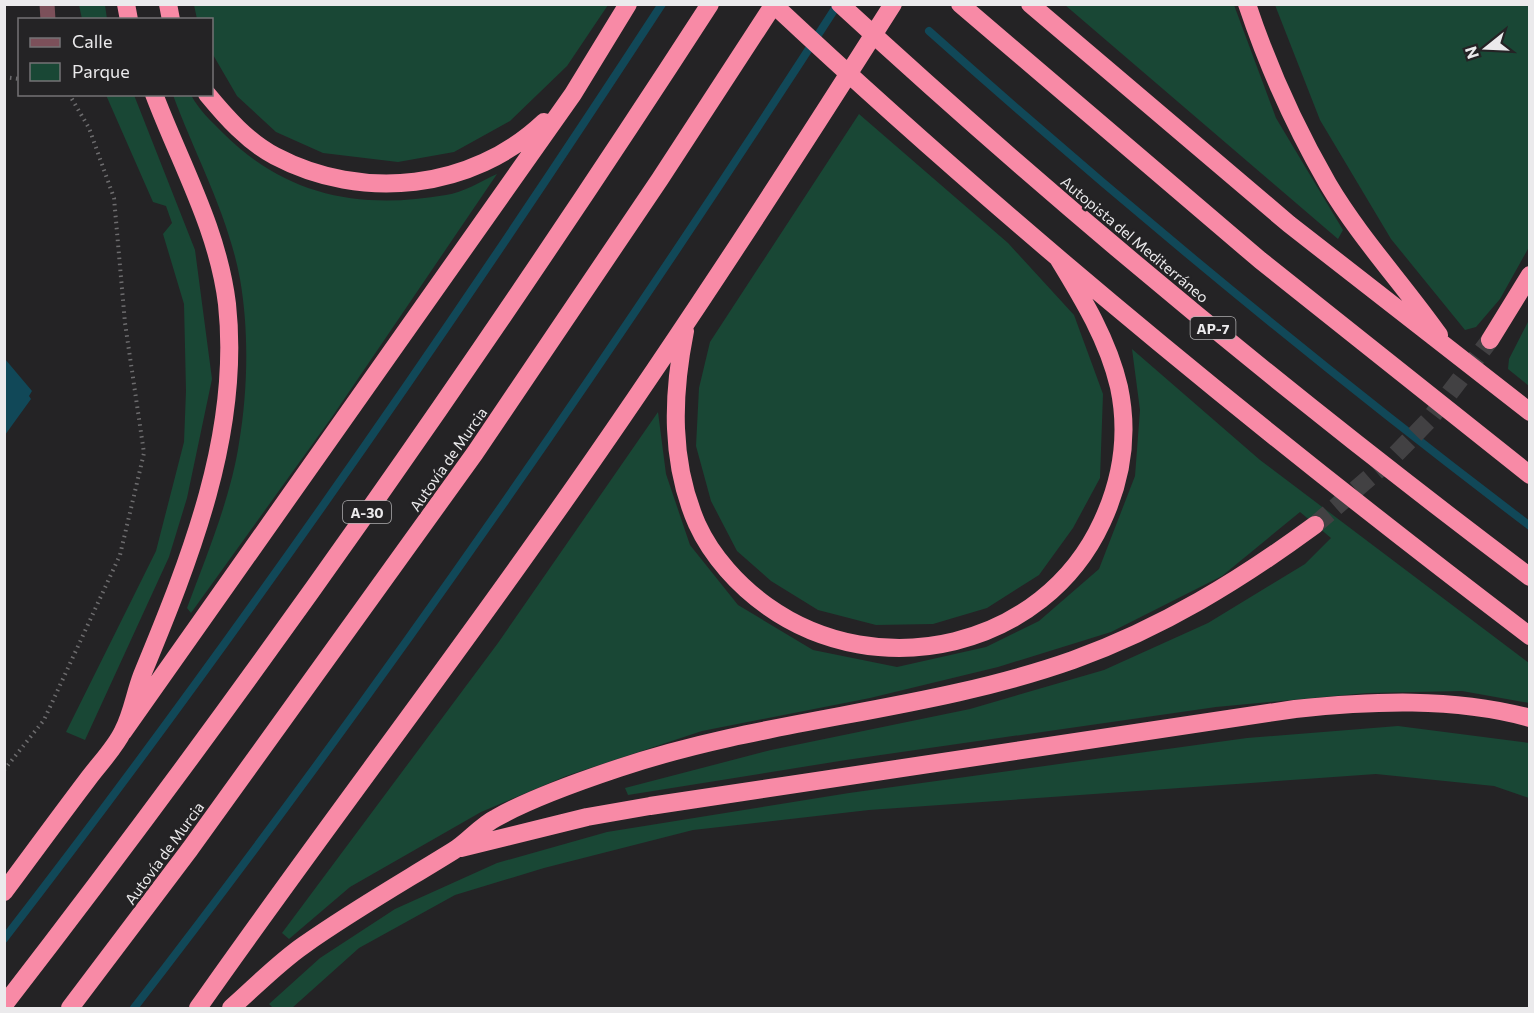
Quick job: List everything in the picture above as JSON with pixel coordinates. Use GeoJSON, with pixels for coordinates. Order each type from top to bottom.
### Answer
{"type":"FeatureCollection","features":[{"type":"Feature","properties":{"kind":"highway"},"geometry":{"type":"LineString","coordinates":[[4,892],[123,732],[573,94],[628,4]]}},
{"type":"Feature","properties":{"kind":"highway","name":"A-30"},"geometry":{"type":"LineString","coordinates":[[4,1005],[237,694],[425,431],[536,269],[710,4]]}},
{"type":"Feature","properties":{"kind":"highway"},"geometry":{"type":"LineString","coordinates":[[773,4],[881,106],[1058,258],[1270,434],[1530,636]]}},
{"type":"Feature","properties":{"kind":"highway","name":"Autovía de Murcia"},"geometry":{"type":"LineString","coordinates":[[70,1008],[190,849],[475,453],[660,179],[773,4]]}},
{"type":"Feature","properties":{"kind":"highway","name":"Autopista del Mediterráneo"},"geometry":{"type":"LineString","coordinates":[[840,4],[907,66],[1107,240],[1289,391],[1530,577]]}},
{"type":"Feature","properties":{"kind":"highway"},"geometry":{"type":"LineString","coordinates":[[198,1008],[271,904],[363,783],[537,540],[686,324],[893,4]]}},
{"type":"Feature","properties":{"kind":"highway"},"geometry":{"type":"LineString","coordinates":[[960,4],[1260,260],[1530,475]]}},
{"type":"Feature","properties":{"kind":"highway"},"geometry":{"type":"LineString","coordinates":[[1030,4],[1280,217],[1530,412]]}},
{"type":"Feature","properties":{"kind":"highway"},"geometry":{"type":"LineString","coordinates":[[1248,4],[1261,46],[1292,116],[1329,185],[1449,349]]}},
{"type":"Feature","properties":{"kind":"highway"},"geometry":{"type":"LineString","coordinates":[[209,96],[245,135],[273,155],[324,175],[377,184],[417,183],[449,177],[492,160],[528,136],[573,94]]}},
{"type":"Feature","properties":{"kind":"highway"},"geometry":{"type":"LineString","coordinates":[[123,732],[140,681],[178,589],[200,521],[228,396],[230,349],[226,302],[217,256],[201,208],[155,96]]}},
{"type":"Feature","properties":{"kind":"highway"},"geometry":{"type":"LineString","coordinates":[[686,324],[677,368],[676,446],[684,487],[698,526],[721,562],[747,591],[782,617],[819,634],[859,646],[898,650],[933,648],[977,636],[1013,620],[1042,599],[1073,569],[1094,540],[1114,494],[1121,471],[1124,428],[1119,388],[1106,344],[1058,258]]}},
{"type":"Feature","properties":{"kind":"highway"},"geometry":{"type":"LineString","coordinates":[[1490,340],[1530,275]]}},
{"type":"Feature","properties":{"kind":"highway"},"geometry":{"type":"LineString","coordinates":[[231,1008],[301,946],[390,888],[456,849],[494,818],[620,768],[716,742],[1001,681],[1071,661],[1140,633],[1203,600],[1264,562],[1316,525]]}},
{"type":"Feature","properties":{"kind":"highway"},"geometry":{"type":"LineString","coordinates":[[456,849],[587,817],[650,806],[1295,709],[1355,703],[1412,703],[1469,707],[1530,718]]}},
{"type":"Feature","properties":{"kind":"path"},"geometry":{"type":"LineString","coordinates":[[4,770],[44,720],[120,555],[144,453],[125,323],[114,198],[89,128],[70,96]]}},
{"type":"Feature","properties":{"kind":"green space"},"geometry":{"type":"Polygon","coordinates":[[[194,4],[608,5],[567,66],[510,121],[454,152],[398,162],[323,153],[276,132],[237,96],[213,55],[213,18],[197,18],[194,4]]]}},
{"type":"Feature","properties":{"kind":"green space"},"geometry":{"type":"Polygon","coordinates":[[[79,5],[105,5],[107,18],[82,18],[79,5]]]}},
{"type":"Feature","properties":{"kind":"green space"},"geometry":{"type":"Polygon","coordinates":[[[1065,5],[1234,5],[1276,118],[1343,230],[1338,239],[1065,5]]]}},
{"type":"Feature","properties":{"kind":"green space"},"geometry":{"type":"Polygon","coordinates":[[[1275,5],[1529,5],[1529,247],[1500,299],[1476,327],[1465,330],[1391,239],[1320,120],[1275,5]]]}},
{"type":"Feature","properties":{"kind":"green space"},"geometry":{"type":"Polygon","coordinates":[[[106,96],[134,96],[195,250],[212,379],[187,498],[169,557],[85,740],[66,732],[156,551],[184,442],[186,391],[184,304],[163,234],[172,223],[166,206],[153,202],[106,96]]]}},
{"type":"Feature","properties":{"kind":"green space"},"geometry":{"type":"Polygon","coordinates":[[[173,96],[192,96],[201,110],[223,133],[247,154],[272,171],[299,184],[354,199],[384,201],[446,195],[459,192],[497,174],[332,417],[191,613],[187,608],[217,527],[235,464],[244,402],[246,340],[243,299],[235,255],[228,231],[173,96]]]}},
{"type":"Feature","properties":{"kind":"green space"},"geometry":{"type":"Polygon","coordinates":[[[859,114],[1008,243],[1074,315],[1103,394],[1100,478],[1073,528],[1039,575],[987,608],[933,624],[876,625],[818,610],[771,581],[737,551],[711,501],[696,446],[699,388],[710,342],[859,114]]]}},
{"type":"Feature","properties":{"kind":"green space"},"geometry":{"type":"Polygon","coordinates":[[[1529,320],[1529,386],[1508,369],[1509,359],[1529,320]]]}},
{"type":"Feature","properties":{"kind":"green space"},"geometry":{"type":"Polygon","coordinates":[[[1132,349],[1260,460],[1529,663],[1529,703],[1462,691],[1367,693],[1216,707],[846,760],[628,795],[625,788],[771,750],[970,709],[1104,670],[1208,623],[1305,564],[1331,538],[1300,512],[1222,576],[1111,632],[998,667],[870,698],[702,731],[566,776],[481,812],[350,887],[289,939],[282,933],[498,643],[658,412],[666,474],[690,545],[738,605],[813,650],[897,667],[986,647],[1039,621],[1099,569],[1135,476],[1140,410],[1132,349]]]}},
{"type":"Feature","properties":{"kind":"green space"},"geometry":{"type":"Polygon","coordinates":[[[1398,726],[1529,743],[1529,798],[1494,786],[1376,774],[869,810],[693,830],[544,868],[455,895],[359,948],[292,1008],[273,1008],[269,1004],[320,958],[395,909],[497,863],[607,832],[849,793],[1247,738],[1398,726]]]}},
{"type":"Feature","properties":{"kind":"water"},"geometry":{"type":"Polygon","coordinates":[[[5,359],[32,391],[29,396],[31,399],[5,435],[5,359]]]}},
{"type":"Feature","properties":{"kind":"waterway"},"geometry":{"type":"LineString","coordinates":[[4,939],[176,711],[260,595],[424,361],[662,4]]}},
{"type":"Feature","properties":{"kind":"waterway"},"geometry":{"type":"LineString","coordinates":[[134,1008],[318,763],[496,514],[670,261],[838,4]]}},
{"type":"Feature","properties":{"kind":"waterway"},"geometry":{"type":"LineString","coordinates":[[929,31],[1150,222],[1300,346],[1530,526]]}},
{"type":"Feature","properties":{"kind":"tunnel"},"geometry":{"type":"LineString","coordinates":[[1315,525],[1393,457],[1429,420],[1490,340]]}}]}
